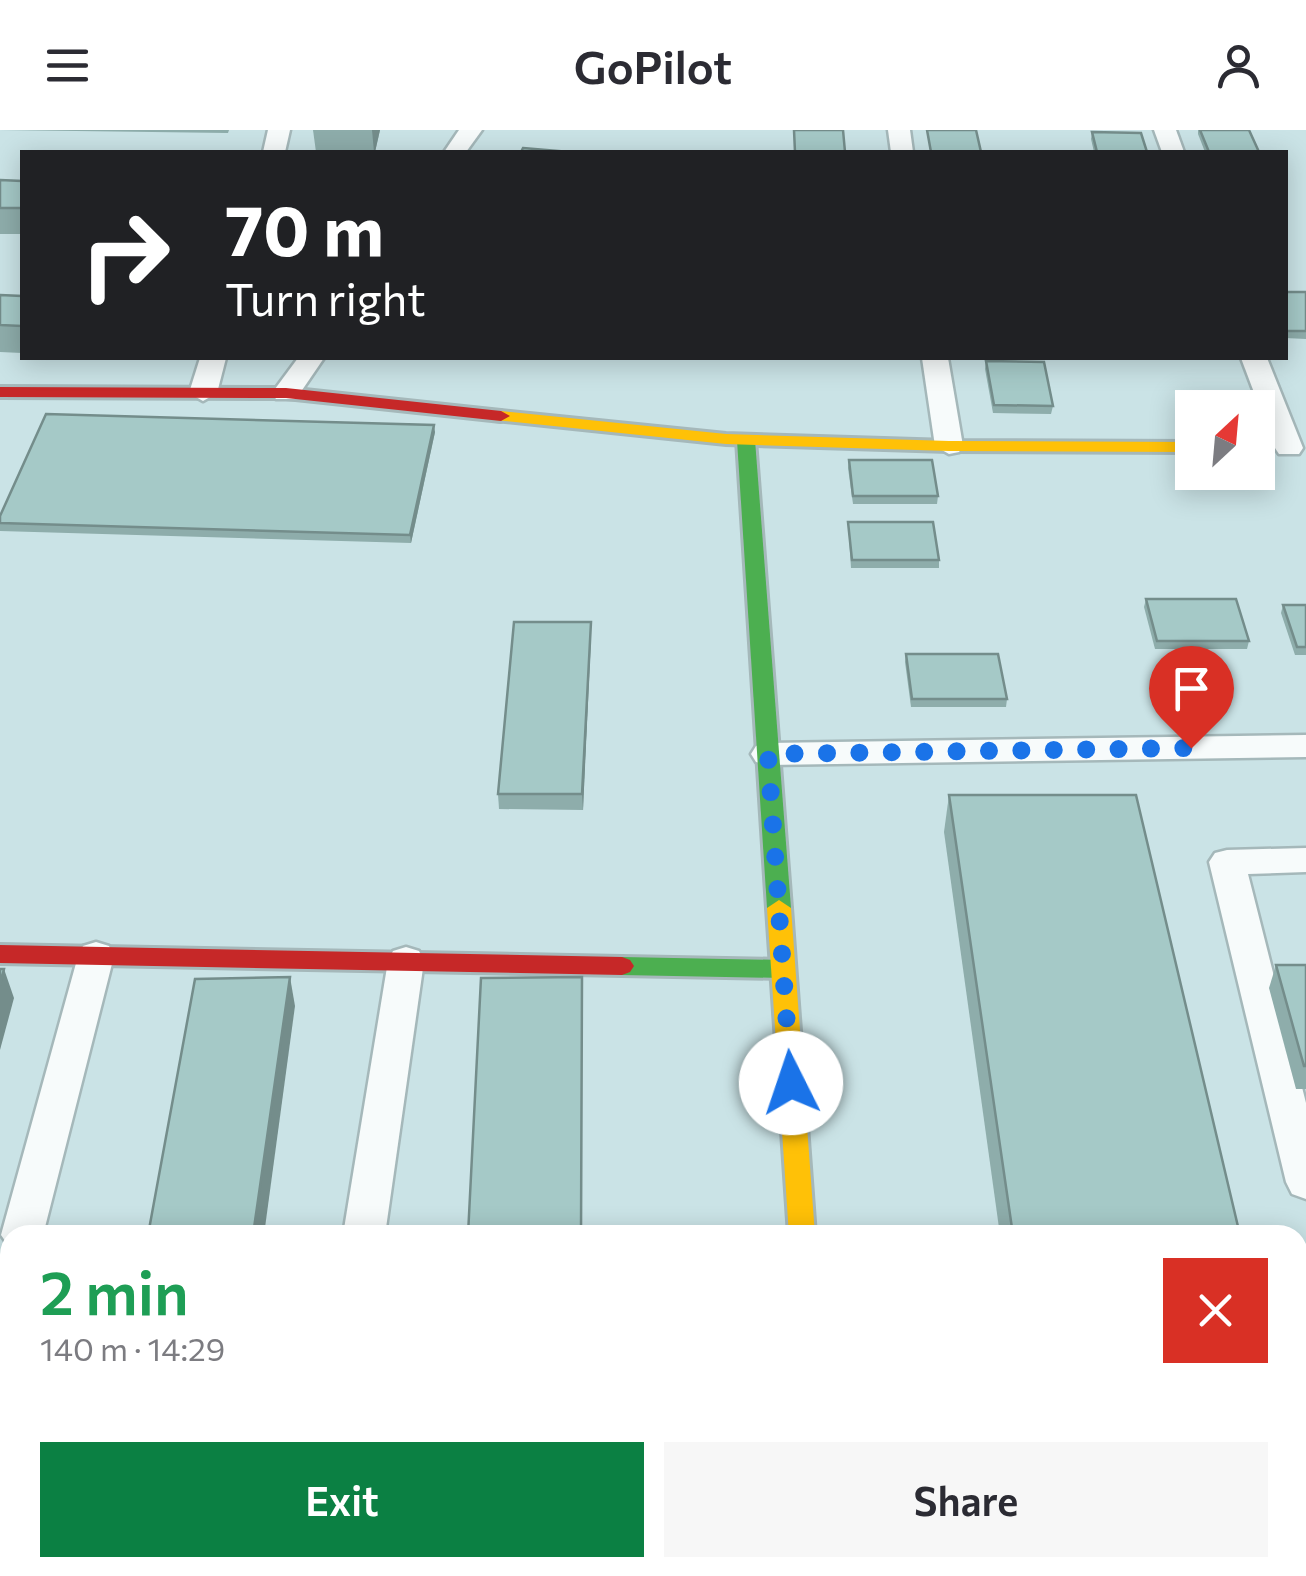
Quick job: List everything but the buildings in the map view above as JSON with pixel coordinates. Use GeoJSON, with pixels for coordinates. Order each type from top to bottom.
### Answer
{"type":"FeatureCollection","features":[{"type":"Feature","properties":{"kind":"street"},"geometry":{"type":"LineString","coordinates":[[202,393],[212,360]]}},
{"type":"Feature","properties":{"kind":"street"},"geometry":{"type":"LineString","coordinates":[[286,393],[310,360]]}},
{"type":"Feature","properties":{"kind":"street"},"geometry":{"type":"LineString","coordinates":[[935,360],[949,446]]}},
{"type":"Feature","properties":{"kind":"street"},"geometry":{"type":"LineString","coordinates":[[1255,360],[1297,448]]}},
{"type":"Feature","properties":{"kind":"street"},"geometry":{"type":"LineString","coordinates":[[0,392],[286,393],[746,440],[1175,447]]}},
{"type":"Feature","properties":{"kind":"street"},"geometry":{"type":"LineString","coordinates":[[746,440],[801,1225]]}},
{"type":"Feature","properties":{"kind":"street"},"geometry":{"type":"LineString","coordinates":[[768,754],[1306,746]]}},
{"type":"Feature","properties":{"kind":"street"},"geometry":{"type":"LineString","coordinates":[[1306,860],[1227,862],[1306,1182]]}},
{"type":"Feature","properties":{"kind":"street"},"geometry":{"type":"LineString","coordinates":[[0,954],[783,969]]}},
{"type":"Feature","properties":{"kind":"street"},"geometry":{"type":"LineString","coordinates":[[25,1225],[96,956]]}},
{"type":"Feature","properties":{"kind":"street"},"geometry":{"type":"LineString","coordinates":[[366,1225],[406,961]]}},
{"type":"Feature","properties":{"kind":"traffic: fast"},"geometry":{"type":"LineString","coordinates":[[746,440],[779,908]]}},
{"type":"Feature","properties":{"kind":"traffic: fast"},"geometry":{"type":"LineString","coordinates":[[622,966],[783,969]]}},
{"type":"Feature","properties":{"kind":"traffic: slow"},"geometry":{"type":"LineString","coordinates":[[501,416],[726,439],[949,446],[1175,447]]}},
{"type":"Feature","properties":{"kind":"traffic: slow"},"geometry":{"type":"LineString","coordinates":[[779,908],[801,1225]]}},
{"type":"Feature","properties":{"kind":"traffic: jam"},"geometry":{"type":"LineString","coordinates":[[0,392],[286,393],[501,416]]}},
{"type":"Feature","properties":{"kind":"traffic: jam"},"geometry":{"type":"LineString","coordinates":[[0,954],[622,966]]}},
{"type":"Feature","properties":{"kind":"route"},"geometry":{"type":"LineString","coordinates":[[791,1083],[768,754],[1191,748]]}}]}
